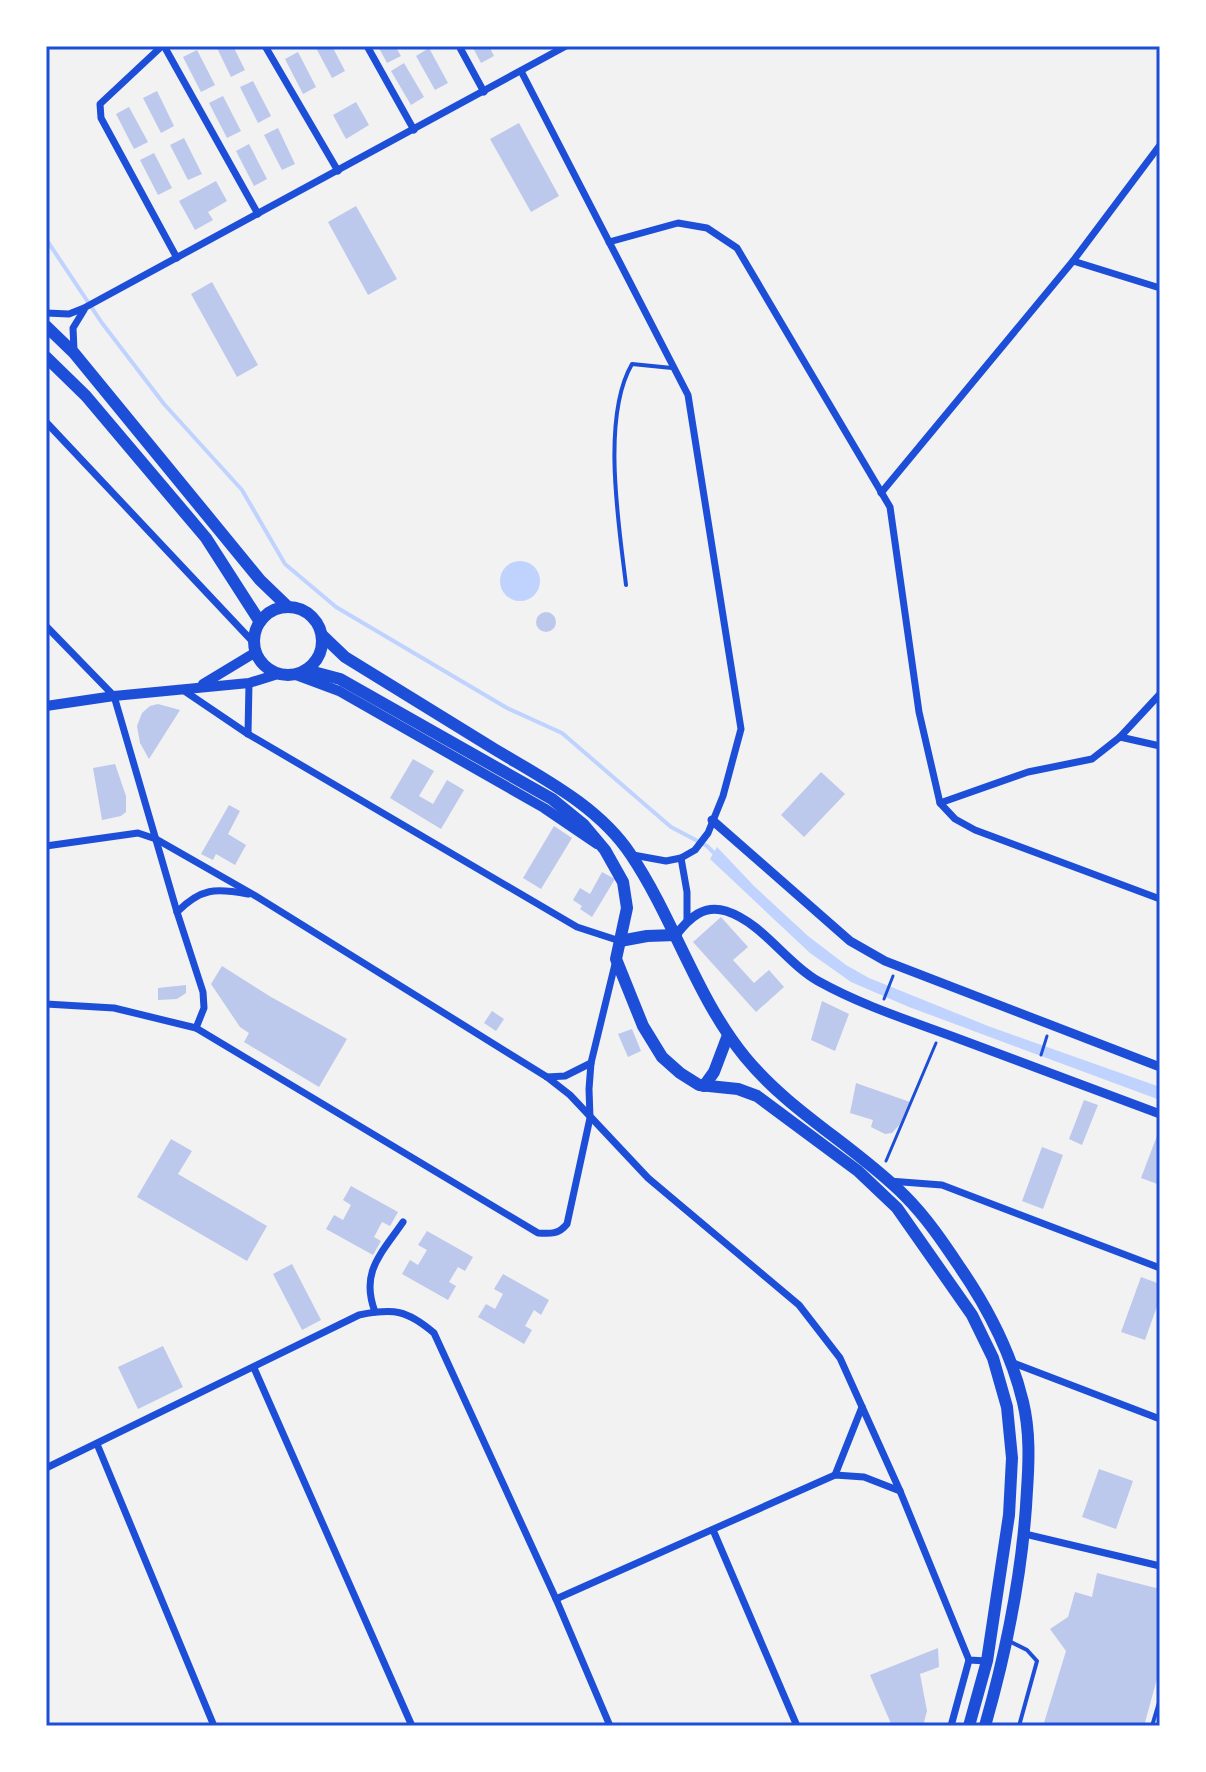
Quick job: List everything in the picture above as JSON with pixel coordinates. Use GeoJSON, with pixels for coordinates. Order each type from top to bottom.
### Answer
{"type":"FeatureCollection","features":[{"type":"Feature","properties":{"kind":"main road"},"geometry":{"type":"LineString","coordinates":[[46,326],[74,353],[252,570],[287,606],[312,616],[322,635],[345,657],[557,787],[593,813],[630,854],[728,1035],[763,1078],[907,1198],[939,1237],[985,1304],[1011,1362],[1024,1403],[1029,1449],[1025,1534],[1008,1641],[985,1726]]}},
{"type":"Feature","properties":{"kind":"main road"},"geometry":{"type":"LineString","coordinates":[[46,357],[86,396],[206,538],[260,622]]}},
{"type":"Feature","properties":{"kind":"main road"},"geometry":{"type":"LineString","coordinates":[[278,674],[269,669],[255,648],[255,631],[260,622],[275,610],[287,606]]}},
{"type":"Feature","properties":{"kind":"main road"},"geometry":{"type":"LineString","coordinates":[[301,672],[319,655],[322,635]]}},
{"type":"Feature","properties":{"kind":"main road"},"geometry":{"type":"LineString","coordinates":[[197,687],[255,648]]}},
{"type":"Feature","properties":{"kind":"main road"},"geometry":{"type":"LineString","coordinates":[[46,706],[249,683],[278,674],[301,672],[340,679],[552,799],[584,825],[605,850],[623,882],[627,908],[616,959],[643,1026],[662,1057],[680,1073],[704,1086],[738,1089],[757,1096],[858,1171],[897,1208],[972,1315],[993,1358],[1007,1407],[1012,1458],[1009,1515],[987,1661],[969,1726]]}},
{"type":"Feature","properties":{"kind":"main road"},"geometry":{"type":"LineString","coordinates":[[620,941],[676,935]]}},
{"type":"Feature","properties":{"kind":"main road"},"geometry":{"type":"LineString","coordinates":[[704,1086],[714,1072],[728,1035]]}},
{"type":"Feature","properties":{"kind":"street"},"geometry":{"type":"LineString","coordinates":[[177,258],[101,118],[100,104],[163,46],[258,214]]}},
{"type":"Feature","properties":{"kind":"street"},"geometry":{"type":"LineString","coordinates":[[265,46],[338,171]]}},
{"type":"Feature","properties":{"kind":"street"},"geometry":{"type":"LineString","coordinates":[[367,46],[414,130]]}},
{"type":"Feature","properties":{"kind":"street"},"geometry":{"type":"LineString","coordinates":[[459,46],[484,92]]}},
{"type":"Feature","properties":{"kind":"street"},"geometry":{"type":"LineString","coordinates":[[46,313],[69,314],[86,308],[566,46]]}},
{"type":"Feature","properties":{"kind":"street"},"geometry":{"type":"LineString","coordinates":[[521,71],[688,395],[741,729],[723,796],[708,833],[695,850],[681,858],[666,861],[630,854]]}},
{"type":"Feature","properties":{"kind":"street"},"geometry":{"type":"LineString","coordinates":[[881,493],[1073,261],[1160,145]]}},
{"type":"Feature","properties":{"kind":"street"},"geometry":{"type":"LineString","coordinates":[[609,242],[678,223],[707,228],[737,248],[890,507],[919,712],[940,803],[955,819],[975,830],[1160,899]]}},
{"type":"Feature","properties":{"kind":"street"},"geometry":{"type":"LineString","coordinates":[[1073,261],[1160,288]]}},
{"type":"Feature","properties":{"kind":"street"},"geometry":{"type":"LineString","coordinates":[[74,353],[73,328],[86,308]]}},
{"type":"Feature","properties":{"kind":"street"},"geometry":{"type":"LineString","coordinates":[[46,422],[255,648]]}},
{"type":"Feature","properties":{"kind":"street"},"geometry":{"type":"LineString","coordinates":[[46,626],[114,696],[203,992],[202,1019],[196,1028]]}},
{"type":"Feature","properties":{"kind":"street"},"geometry":{"type":"LineString","coordinates":[[248,734],[249,683]]}},
{"type":"Feature","properties":{"kind":"street"},"geometry":{"type":"LineString","coordinates":[[182,689],[248,734],[577,927],[620,941]]}},
{"type":"Feature","properties":{"kind":"street"},"geometry":{"type":"LineString","coordinates":[[940,803],[1028,772],[1092,759],[1120,737],[1160,694]]}},
{"type":"Feature","properties":{"kind":"street"},"geometry":{"type":"LineString","coordinates":[[1120,737],[1160,746]]}},
{"type":"Feature","properties":{"kind":"street"},"geometry":{"type":"LineString","coordinates":[[712,820],[850,941],[885,961],[1160,1067]]}},
{"type":"Feature","properties":{"kind":"street"},"geometry":{"type":"LineString","coordinates":[[46,846],[138,833],[156,839],[254,895],[547,1077],[570,1095],[648,1178],[799,1305],[840,1358],[900,1491],[969,1660],[951,1726]]}},
{"type":"Feature","properties":{"kind":"street"},"geometry":{"type":"LineString","coordinates":[[681,858],[687,892],[687,921]]}},
{"type":"Feature","properties":{"kind":"street"},"geometry":{"type":"LineString","coordinates":[[177,912],[192,898],[208,891],[254,895]]}},
{"type":"Feature","properties":{"kind":"street"},"geometry":{"type":"LineString","coordinates":[[676,935],[687,921],[711,908],[729,911],[756,929],[815,980],[869,1005],[1160,1114]]}},
{"type":"Feature","properties":{"kind":"street"},"geometry":{"type":"LineString","coordinates":[[46,1004],[114,1008],[196,1028],[538,1233],[561,1232],[567,1224],[590,1118],[591,1063],[616,959]]}},
{"type":"Feature","properties":{"kind":"street"},"geometry":{"type":"LineString","coordinates":[[547,1077],[565,1076],[591,1063]]}},
{"type":"Feature","properties":{"kind":"street"},"geometry":{"type":"LineString","coordinates":[[885,1178],[942,1185],[1160,1268]]}},
{"type":"Feature","properties":{"kind":"street"},"geometry":{"type":"LineString","coordinates":[[375,1312],[370,1299],[370,1270],[403,1222]]}},
{"type":"Feature","properties":{"kind":"street"},"geometry":{"type":"LineString","coordinates":[[46,1468],[359,1315],[375,1312],[414,1316],[434,1333],[556,1599],[610,1726]]}},
{"type":"Feature","properties":{"kind":"street"},"geometry":{"type":"LineString","coordinates":[[1011,1362],[1160,1419]]}},
{"type":"Feature","properties":{"kind":"street"},"geometry":{"type":"LineString","coordinates":[[254,1368],[412,1726]]}},
{"type":"Feature","properties":{"kind":"street"},"geometry":{"type":"LineString","coordinates":[[835,1475],[862,1407]]}},
{"type":"Feature","properties":{"kind":"street"},"geometry":{"type":"LineString","coordinates":[[97,1444],[214,1726]]}},
{"type":"Feature","properties":{"kind":"street"},"geometry":{"type":"LineString","coordinates":[[556,1599],[835,1475],[864,1477],[900,1491]]}},
{"type":"Feature","properties":{"kind":"street"},"geometry":{"type":"LineString","coordinates":[[713,1530],[797,1726]]}},
{"type":"Feature","properties":{"kind":"street"},"geometry":{"type":"LineString","coordinates":[[1025,1534],[1160,1566]]}},
{"type":"Feature","properties":{"kind":"street"},"geometry":{"type":"LineString","coordinates":[[969,1660],[987,1661]]}},
{"type":"Feature","properties":{"kind":"lane"},"geometry":{"type":"LineString","coordinates":[[626,585],[616,504],[614,442],[621,396],[632,364],[674,368]]}},
{"type":"Feature","properties":{"kind":"lane"},"geometry":{"type":"LineString","coordinates":[[1008,1641],[1027,1650],[1037,1661],[1019,1726]]}},
{"type":"Feature","properties":{"kind":"lane"},"geometry":{"type":"LineString","coordinates":[[1152,1726],[1160,1699]]}},
{"type":"Feature","properties":{"kind":"path"},"geometry":{"type":"LineString","coordinates":[[886,992],[894,973]]}},
{"type":"Feature","properties":{"kind":"path"},"geometry":{"type":"LineString","coordinates":[[885,1178],[940,1032]]}},
{"type":"Feature","properties":{"kind":"path"},"geometry":{"type":"LineString","coordinates":[[1042,1051],[1049,1032]]}},
{"type":"Feature","properties":{"kind":"water"},"geometry":{"type":"Polygon","coordinates":[[[520,561],[534,567],[540,581],[534,595],[520,601],[506,595],[500,581],[506,567],[520,561]]]}},
{"type":"Feature","properties":{"kind":"water"},"geometry":{"type":"Polygon","coordinates":[[[717,847],[808,936],[846,965],[869,978],[988,1026],[1160,1087],[1160,1100],[909,1007],[851,982],[810,953],[710,859],[717,847]]]}},
{"type":"Feature","properties":{"kind":"building"},"geometry":{"type":"Polygon","coordinates":[[[216,46],[233,46],[245,70],[231,77],[216,46]]]}},
{"type":"Feature","properties":{"kind":"building"},"geometry":{"type":"Polygon","coordinates":[[[315,46],[332,46],[345,71],[332,78],[315,46]]]}},
{"type":"Feature","properties":{"kind":"building"},"geometry":{"type":"Polygon","coordinates":[[[378,46],[395,46],[401,56],[387,63],[378,46]]]}},
{"type":"Feature","properties":{"kind":"building"},"geometry":{"type":"Polygon","coordinates":[[[472,46],[489,46],[494,56],[481,63],[472,46]]]}},
{"type":"Feature","properties":{"kind":"building"},"geometry":{"type":"Polygon","coordinates":[[[429,48],[448,83],[435,90],[416,56],[429,48]]]}},
{"type":"Feature","properties":{"kind":"building"},"geometry":{"type":"Polygon","coordinates":[[[197,50],[215,85],[201,92],[183,57],[197,50]]]}},
{"type":"Feature","properties":{"kind":"building"},"geometry":{"type":"Polygon","coordinates":[[[298,52],[316,87],[303,94],[285,59],[298,52]]]}},
{"type":"Feature","properties":{"kind":"building"},"geometry":{"type":"Polygon","coordinates":[[[404,63],[424,97],[411,105],[391,71],[404,63]]]}},
{"type":"Feature","properties":{"kind":"building"},"geometry":{"type":"Polygon","coordinates":[[[253,81],[271,116],[258,123],[240,87],[253,81]]]}},
{"type":"Feature","properties":{"kind":"building"},"geometry":{"type":"Polygon","coordinates":[[[157,91],[174,126],[161,133],[143,98],[157,91]]]}},
{"type":"Feature","properties":{"kind":"building"},"geometry":{"type":"Polygon","coordinates":[[[223,96],[241,131],[227,138],[209,103],[223,96]]]}},
{"type":"Feature","properties":{"kind":"building"},"geometry":{"type":"Polygon","coordinates":[[[356,102],[369,125],[346,139],[333,115],[356,102]]]}},
{"type":"Feature","properties":{"kind":"building"},"geometry":{"type":"Polygon","coordinates":[[[129,107],[148,142],[134,149],[116,114],[129,107]]]}},
{"type":"Feature","properties":{"kind":"building"},"geometry":{"type":"Polygon","coordinates":[[[519,123],[559,196],[531,212],[490,139],[519,123]]]}},
{"type":"Feature","properties":{"kind":"building"},"geometry":{"type":"Polygon","coordinates":[[[278,128],[295,164],[282,170],[264,135],[278,128]]]}},
{"type":"Feature","properties":{"kind":"building"},"geometry":{"type":"Polygon","coordinates":[[[184,138],[202,174],[188,180],[170,145],[184,138]]]}},
{"type":"Feature","properties":{"kind":"building"},"geometry":{"type":"Polygon","coordinates":[[[249,144],[267,179],[254,186],[236,151],[249,144]]]}},
{"type":"Feature","properties":{"kind":"building"},"geometry":{"type":"Polygon","coordinates":[[[154,153],[172,188],[158,195],[140,160],[154,153]]]}},
{"type":"Feature","properties":{"kind":"building"},"geometry":{"type":"Polygon","coordinates":[[[216,181],[227,201],[208,212],[213,220],[195,230],[179,201],[216,181]]]}},
{"type":"Feature","properties":{"kind":"building"},"geometry":{"type":"Polygon","coordinates":[[[356,206],[397,279],[368,295],[328,222],[356,206]]]}},
{"type":"Feature","properties":{"kind":"building"},"geometry":{"type":"Polygon","coordinates":[[[212,282],[258,365],[237,377],[191,294],[212,282]]]}},
{"type":"Feature","properties":{"kind":"building"},"geometry":{"type":"Polygon","coordinates":[[[546,612],[553,615],[556,622],[553,629],[546,632],[539,629],[536,622],[539,615],[546,612]]]}},
{"type":"Feature","properties":{"kind":"building"},"geometry":{"type":"Polygon","coordinates":[[[158,704],[180,710],[149,759],[140,743],[137,726],[142,713],[158,704]]]}},
{"type":"Feature","properties":{"kind":"building"},"geometry":{"type":"Polygon","coordinates":[[[413,759],[434,771],[419,796],[433,804],[447,780],[464,790],[441,829],[390,798],[413,759]]]}},
{"type":"Feature","properties":{"kind":"building"},"geometry":{"type":"Polygon","coordinates":[[[115,764],[126,796],[126,812],[102,820],[93,768],[115,764]]]}},
{"type":"Feature","properties":{"kind":"building"},"geometry":{"type":"Polygon","coordinates":[[[821,772],[845,794],[804,837],[781,815],[821,772]]]}},
{"type":"Feature","properties":{"kind":"building"},"geometry":{"type":"Polygon","coordinates":[[[229,805],[240,811],[228,834],[246,845],[235,865],[216,854],[213,860],[201,854],[229,805]]]}},
{"type":"Feature","properties":{"kind":"building"},"geometry":{"type":"Polygon","coordinates":[[[554,826],[572,838],[541,889],[523,878],[554,826]]]}},
{"type":"Feature","properties":{"kind":"building"},"geometry":{"type":"Polygon","coordinates":[[[602,872],[615,879],[592,917],[573,900],[580,888],[590,894],[602,872]]]}},
{"type":"Feature","properties":{"kind":"building"},"geometry":{"type":"Polygon","coordinates":[[[721,917],[748,947],[733,960],[754,983],[769,970],[784,987],[756,1012],[693,942],[721,917]]]}},
{"type":"Feature","properties":{"kind":"building"},"geometry":{"type":"Polygon","coordinates":[[[222,966],[347,1039],[319,1087],[244,1042],[249,1033],[240,1027],[211,984],[222,966]]]}},
{"type":"Feature","properties":{"kind":"building"},"geometry":{"type":"Polygon","coordinates":[[[186,985],[186,993],[177,999],[158,1000],[158,988],[186,985]]]}},
{"type":"Feature","properties":{"kind":"building"},"geometry":{"type":"Polygon","coordinates":[[[822,1001],[849,1014],[835,1051],[811,1040],[822,1001]]]}},
{"type":"Feature","properties":{"kind":"building"},"geometry":{"type":"Polygon","coordinates":[[[492,1011],[504,1019],[496,1031],[484,1023],[492,1011]]]}},
{"type":"Feature","properties":{"kind":"building"},"geometry":{"type":"Polygon","coordinates":[[[632,1029],[641,1051],[628,1057],[618,1034],[632,1029]]]}},
{"type":"Feature","properties":{"kind":"building"},"geometry":{"type":"Polygon","coordinates":[[[856,1083],[910,1102],[892,1133],[885,1134],[871,1127],[873,1120],[850,1113],[856,1083]]]}},
{"type":"Feature","properties":{"kind":"building"},"geometry":{"type":"Polygon","coordinates":[[[1084,1100],[1098,1105],[1082,1145],[1069,1139],[1084,1100]]]}},
{"type":"Feature","properties":{"kind":"building"},"geometry":{"type":"Polygon","coordinates":[[[1160,1128],[1160,1185],[1141,1178],[1160,1128]]]}},
{"type":"Feature","properties":{"kind":"building"},"geometry":{"type":"Polygon","coordinates":[[[171,1139],[192,1151],[178,1174],[267,1226],[247,1261],[137,1197],[171,1139]]]}},
{"type":"Feature","properties":{"kind":"building"},"geometry":{"type":"Polygon","coordinates":[[[1042,1147],[1063,1155],[1043,1209],[1022,1201],[1042,1147]]]}},
{"type":"Feature","properties":{"kind":"building"},"geometry":{"type":"Polygon","coordinates":[[[351,1186],[398,1212],[390,1226],[382,1222],[374,1237],[381,1241],[373,1255],[326,1229],[334,1215],[343,1220],[351,1205],[343,1200],[351,1186]]]}},
{"type":"Feature","properties":{"kind":"building"},"geometry":{"type":"Polygon","coordinates":[[[427,1231],[473,1257],[465,1271],[458,1267],[449,1282],[456,1286],[448,1300],[402,1274],[410,1260],[418,1265],[427,1250],[418,1245],[427,1231]]]}},
{"type":"Feature","properties":{"kind":"building"},"geometry":{"type":"Polygon","coordinates":[[[292,1264],[321,1320],[302,1330],[273,1274],[292,1264]]]}},
{"type":"Feature","properties":{"kind":"building"},"geometry":{"type":"Polygon","coordinates":[[[503,1274],[549,1300],[541,1315],[534,1310],[525,1326],[532,1330],[524,1344],[478,1317],[486,1304],[495,1309],[503,1294],[494,1289],[503,1274]]]}},
{"type":"Feature","properties":{"kind":"building"},"geometry":{"type":"Polygon","coordinates":[[[1141,1277],[1160,1284],[1160,1298],[1145,1340],[1121,1332],[1141,1277]]]}},
{"type":"Feature","properties":{"kind":"building"},"geometry":{"type":"Polygon","coordinates":[[[163,1346],[183,1387],[138,1409],[118,1367],[163,1346]]]}},
{"type":"Feature","properties":{"kind":"building"},"geometry":{"type":"Polygon","coordinates":[[[1099,1469],[1133,1481],[1116,1529],[1082,1517],[1099,1469]]]}},
{"type":"Feature","properties":{"kind":"building"},"geometry":{"type":"Polygon","coordinates":[[[1097,1573],[1160,1589],[1160,1668],[1144,1726],[1043,1726],[1066,1651],[1050,1629],[1068,1617],[1075,1592],[1092,1597],[1097,1573]]]}},
{"type":"Feature","properties":{"kind":"building"},"geometry":{"type":"Polygon","coordinates":[[[938,1648],[939,1667],[920,1674],[927,1711],[923,1726],[892,1726],[870,1675],[938,1648]]]}},
{"type":"Feature","properties":{"kind":"waterway"},"geometry":{"type":"LineString","coordinates":[[46,239],[102,323],[164,404],[242,490],[285,564],[336,607],[507,708],[562,733],[671,827],[707,846],[717,856]]}}]}
